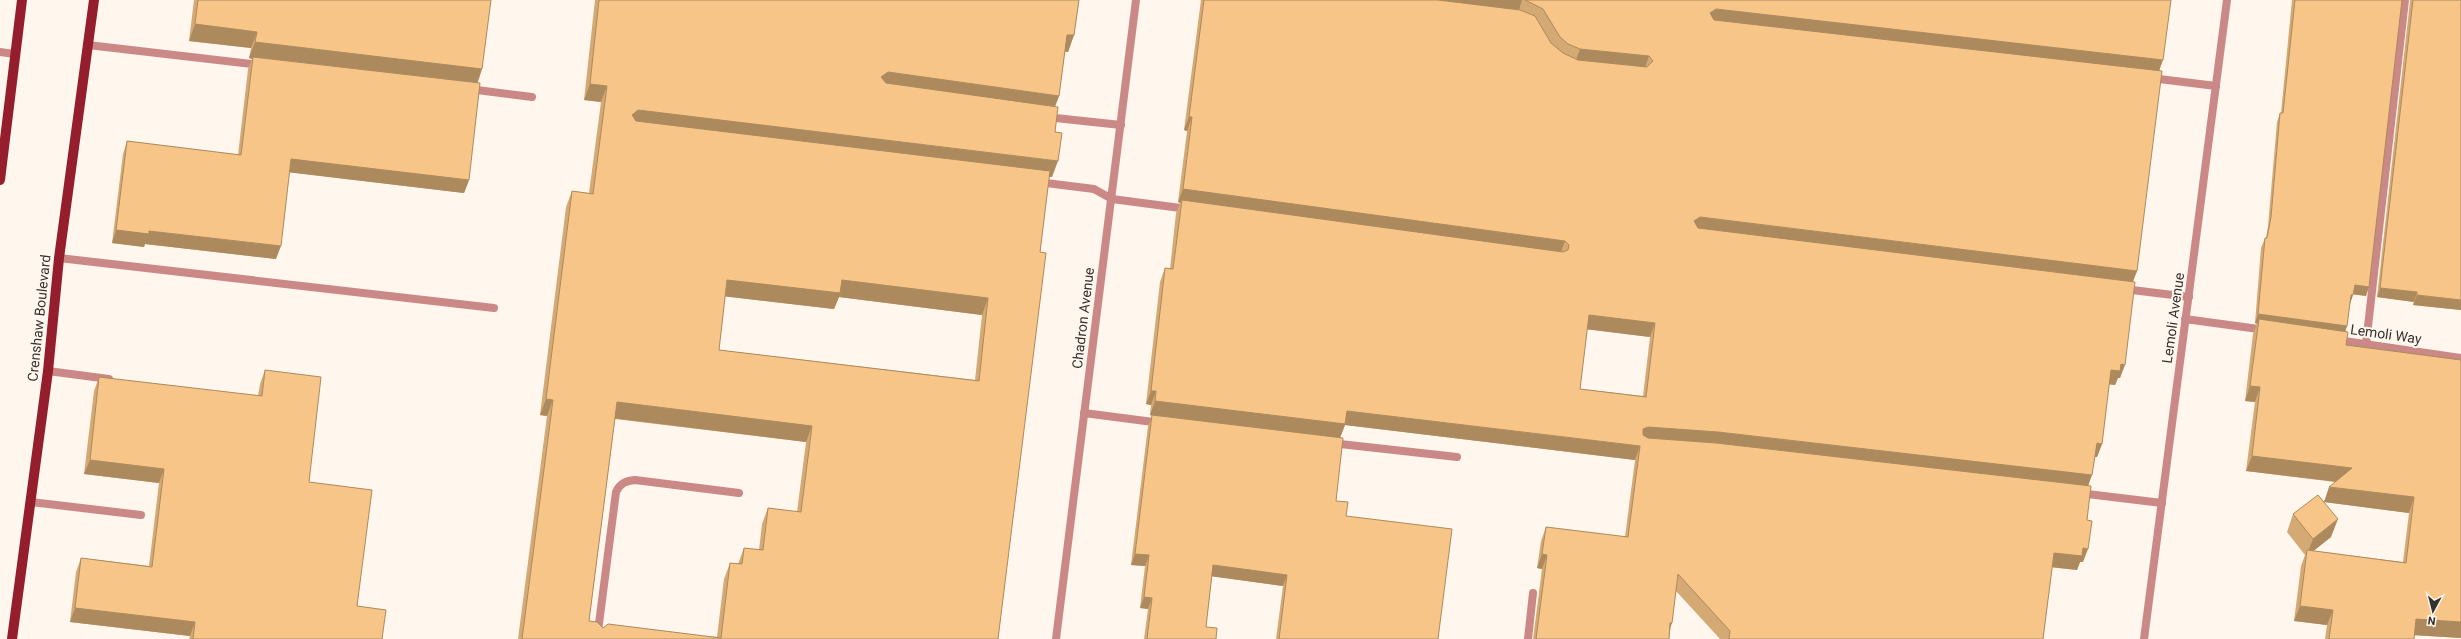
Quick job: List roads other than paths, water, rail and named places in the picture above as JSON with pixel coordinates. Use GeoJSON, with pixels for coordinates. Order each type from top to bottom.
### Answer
{"type":"FeatureCollection","features":[{"type":"Feature","properties":{"kind":"main road"},"geometry":{"type":"LineString","coordinates":[[0,180],[2,141],[22,0]]}},
{"type":"Feature","properties":{"kind":"main road","name":"Crenshaw Boulevard"},"geometry":{"type":"LineString","coordinates":[[12,639],[48,371],[59,258],[94,0]]}},
{"type":"Feature","properties":{"kind":"street","name":"Chadron Avenue"},"geometry":{"type":"LineString","coordinates":[[1056,639],[1136,0]]}},
{"type":"Feature","properties":{"kind":"street","name":"Lemoli Avenue"},"geometry":{"type":"LineString","coordinates":[[2144,639],[2227,0]]}},
{"type":"Feature","properties":{"kind":"street"},"geometry":{"type":"LineString","coordinates":[[2366,344],[2405,0]]}},
{"type":"Feature","properties":{"kind":"street"},"geometry":{"type":"LineString","coordinates":[[88,45],[269,66]]}},
{"type":"Feature","properties":{"kind":"street"},"geometry":{"type":"LineString","coordinates":[[0,52],[14,54]]}},
{"type":"Feature","properties":{"kind":"street"},"geometry":{"type":"LineString","coordinates":[[2143,77],[2216,86]]}},
{"type":"Feature","properties":{"kind":"street"},"geometry":{"type":"LineString","coordinates":[[463,88],[532,97]]}},
{"type":"Feature","properties":{"kind":"street"},"geometry":{"type":"LineString","coordinates":[[1039,116],[1121,125]]}},
{"type":"Feature","properties":{"kind":"street"},"geometry":{"type":"LineString","coordinates":[[1027,180],[1094,189],[1112,198],[1198,210]]}},
{"type":"Feature","properties":{"kind":"street"},"geometry":{"type":"LineString","coordinates":[[59,258],[494,308]]}},
{"type":"Feature","properties":{"kind":"street"},"geometry":{"type":"LineString","coordinates":[[2118,288],[2189,297]]}},
{"type":"Feature","properties":{"kind":"street"},"geometry":{"type":"LineString","coordinates":[[2185,319],[2274,332]]}},
{"type":"Feature","properties":{"kind":"street","name":"Lemoli Way"},"geometry":{"type":"LineString","coordinates":[[2328,339],[2461,358]]}},
{"type":"Feature","properties":{"kind":"street"},"geometry":{"type":"LineString","coordinates":[[48,371],[119,380]]}},
{"type":"Feature","properties":{"kind":"street"},"geometry":{"type":"LineString","coordinates":[[1084,413],[1168,424]]}},
{"type":"Feature","properties":{"kind":"street"},"geometry":{"type":"LineString","coordinates":[[1326,442],[1457,456]]}},
{"type":"Feature","properties":{"kind":"street"},"geometry":{"type":"LineString","coordinates":[[597,639],[616,492],[619,487],[628,481],[635,480],[739,493]]}},
{"type":"Feature","properties":{"kind":"street"},"geometry":{"type":"LineString","coordinates":[[2068,492],[2162,503]]}},
{"type":"Feature","properties":{"kind":"street"},"geometry":{"type":"LineString","coordinates":[[31,502],[141,515]]}},
{"type":"Feature","properties":{"kind":"street"},"geometry":{"type":"LineString","coordinates":[[1528,639],[1533,594]]}}]}
